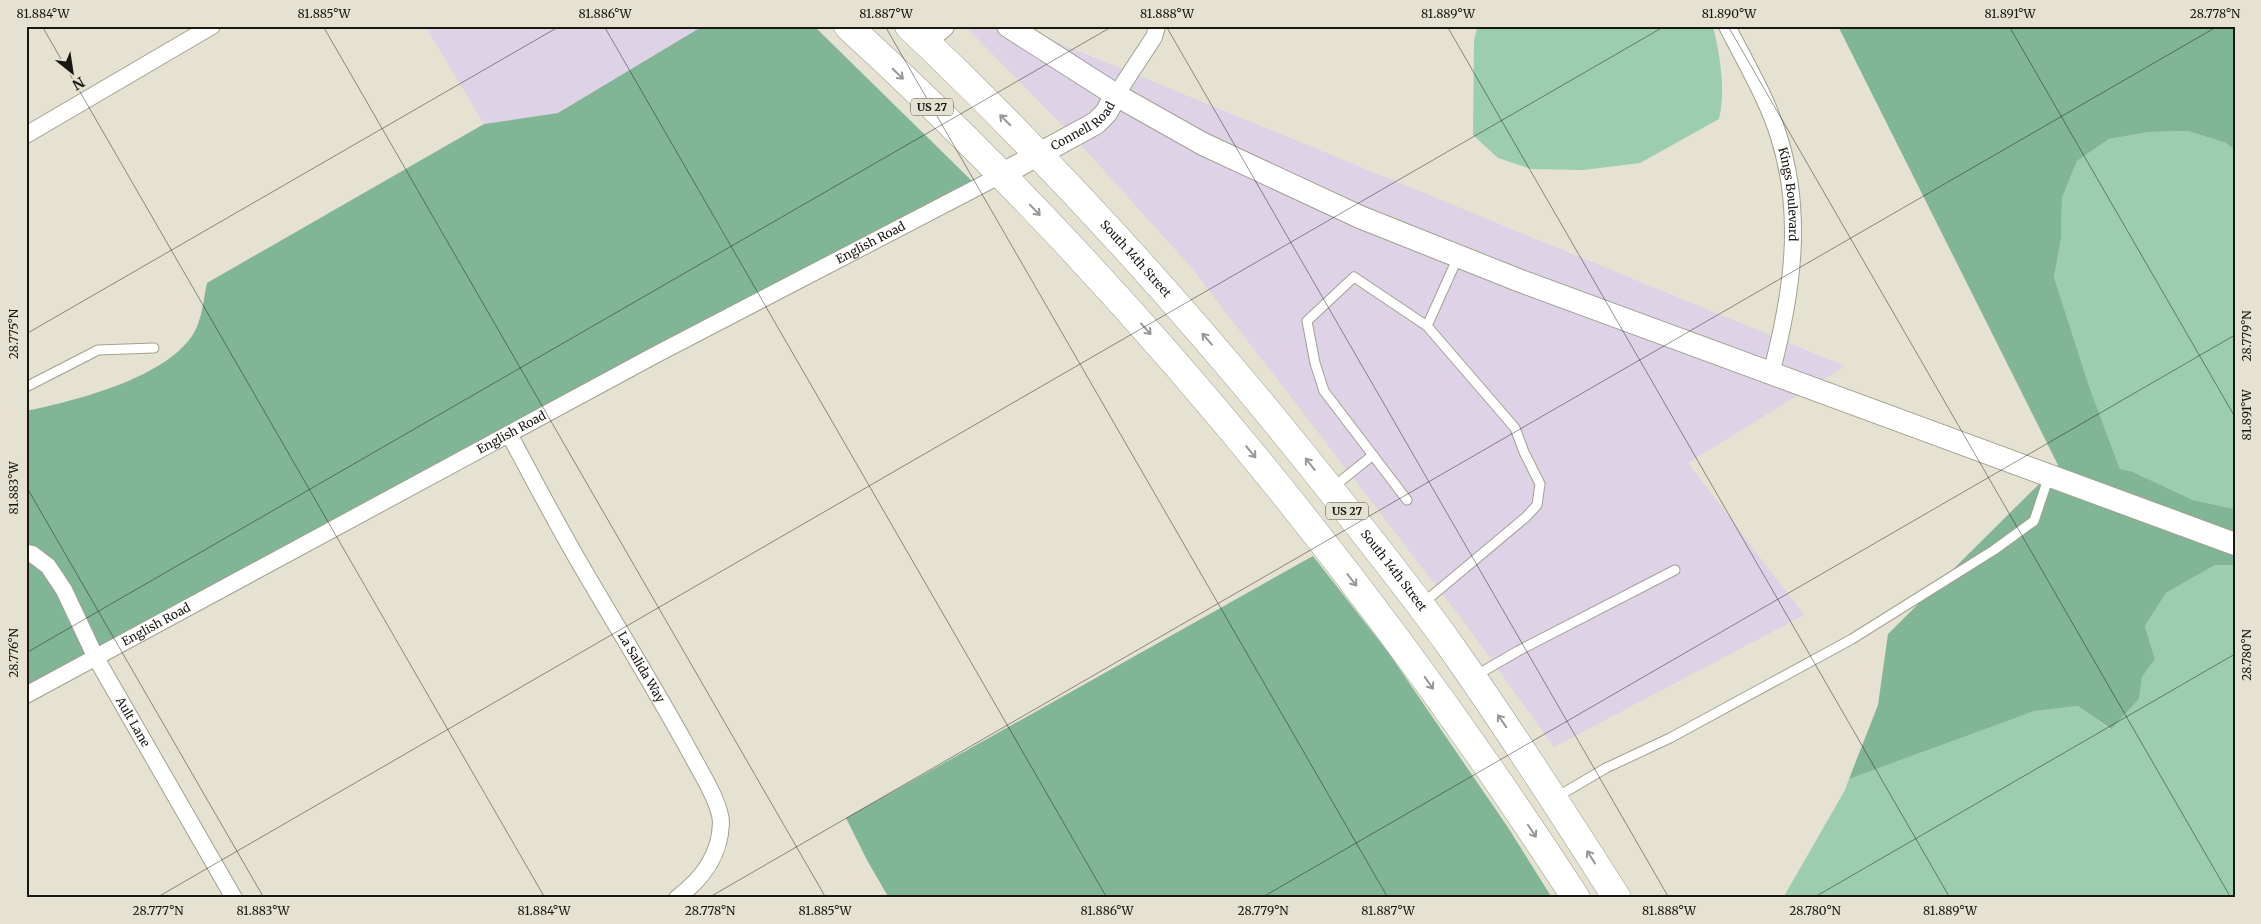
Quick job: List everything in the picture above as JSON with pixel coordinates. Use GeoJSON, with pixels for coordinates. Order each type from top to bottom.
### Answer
{"type":"FeatureCollection","features":[{"type":"Feature","properties":{"kind":"highway","name":"US 27"},"geometry":{"type":"LineString","coordinates":[[848,26],[1001,175],[1080,256],[1165,350],[1286,494],[1419,669],[1495,776],[1576,898]]}},
{"type":"Feature","properties":{"kind":"highway","name":"US 27"},"geometry":{"type":"LineString","coordinates":[[926,31],[1040,154]]}},
{"type":"Feature","properties":{"kind":"highway","name":"South 14th Street"},"geometry":{"type":"LineString","coordinates":[[1040,154],[1191,321],[1254,394],[1420,605],[1553,798],[1617,898]]}},
{"type":"Feature","properties":{"kind":"highway"},"geometry":{"type":"LineString","coordinates":[[1495,776],[1524,796],[1540,802],[1553,798]]}},
{"type":"Feature","properties":{"kind":"street"},"geometry":{"type":"LineString","coordinates":[[26,136],[212,26]]}},
{"type":"Feature","properties":{"kind":"street"},"geometry":{"type":"LineString","coordinates":[[1008,26],[1116,96],[1203,144],[1268,176],[1360,217],[1771,374],[2235,544]]}},
{"type":"Feature","properties":{"kind":"street","name":"Kings Boulevard"},"geometry":{"type":"LineString","coordinates":[[1727,26],[1762,94],[1779,135],[1788,170],[1792,197],[1794,234],[1792,279],[1785,323],[1771,374]]}},
{"type":"Feature","properties":{"kind":"street","name":"Connell Road"},"geometry":{"type":"LineString","coordinates":[[1001,175],[1096,122],[1106,113],[1159,30]]}},
{"type":"Feature","properties":{"kind":"street","name":"English Road"},"geometry":{"type":"LineString","coordinates":[[26,695],[655,355],[1001,175]]}},
{"type":"Feature","properties":{"kind":"street","name":"La Salida Way"},"geometry":{"type":"LineString","coordinates":[[509,434],[581,566],[702,774],[719,812],[721,823],[714,857],[710,866],[696,883],[680,897]]}},
{"type":"Feature","properties":{"kind":"street","name":"Ault Lane"},"geometry":{"type":"LineString","coordinates":[[26,553],[32,554],[48,566],[64,590],[96,658],[234,898]]}},
{"type":"Feature","properties":{"kind":"lane"},"geometry":{"type":"LineString","coordinates":[[1427,326],[1458,256]]}},
{"type":"Feature","properties":{"kind":"lane"},"geometry":{"type":"LineString","coordinates":[[1407,500],[1324,391],[1315,363],[1307,320],[1354,277],[1427,326],[1515,428],[1524,452],[1540,484],[1537,506],[1420,605]]}},
{"type":"Feature","properties":{"kind":"lane"},"geometry":{"type":"LineString","coordinates":[[26,387],[98,350],[154,348]]}},
{"type":"Feature","properties":{"kind":"lane"},"geometry":{"type":"LineString","coordinates":[[1330,490],[1373,455]]}},
{"type":"Feature","properties":{"kind":"lane"},"geometry":{"type":"LineString","coordinates":[[1553,798],[1606,768],[1670,738],[1852,639],[1994,550],[2034,521],[2049,476]]}},
{"type":"Feature","properties":{"kind":"lane"},"geometry":{"type":"LineString","coordinates":[[1472,678],[1518,651],[1675,570]]}},
{"type":"Feature","properties":{"kind":"shaded area"},"geometry":{"type":"Polygon","coordinates":[[[425,26],[703,26],[558,113],[484,124],[425,26]]]}},
{"type":"Feature","properties":{"kind":"shaded area"},"geometry":{"type":"Polygon","coordinates":[[[965,26],[990,26],[1104,98],[1090,115],[1066,129],[965,26]]]}},
{"type":"Feature","properties":{"kind":"shaded area"},"geometry":{"type":"Polygon","coordinates":[[[1037,34],[1845,366],[1820,382],[1520,271],[1362,208],[1270,167],[1120,88],[1037,34]]]}},
{"type":"Feature","properties":{"kind":"shaded area"},"geometry":{"type":"Polygon","coordinates":[[[1120,108],[1800,394],[1688,463],[1804,615],[1554,747],[1467,626],[1190,266],[1080,144],[1120,108]]]}},
{"type":"Feature","properties":{"kind":"green space"},"geometry":{"type":"Polygon","coordinates":[[[703,26],[814,26],[973,182],[26,697],[26,411],[97,393],[149,371],[170,358],[187,342],[200,319],[207,283],[484,124],[558,113],[703,26]]]}},
{"type":"Feature","properties":{"kind":"green space"},"geometry":{"type":"Polygon","coordinates":[[[1478,26],[1713,26],[1720,61],[1722,85],[1719,119],[1640,163],[1583,170],[1531,169],[1498,158],[1473,135],[1474,40],[1478,26]]]}},
{"type":"Feature","properties":{"kind":"green space"},"geometry":{"type":"Polygon","coordinates":[[[1838,26],[2235,26],[2235,150],[2226,143],[2188,131],[2149,132],[2109,139],[2077,161],[2062,198],[2061,239],[2054,277],[2089,386],[2120,469],[2131,471],[2193,500],[2235,509],[2235,535],[2055,468],[2058,465],[1838,26]]]}},
{"type":"Feature","properties":{"kind":"green space"},"geometry":{"type":"Polygon","coordinates":[[[2188,131],[2226,143],[2235,150],[2235,509],[2193,500],[2131,471],[2120,469],[2089,386],[2054,277],[2061,239],[2062,198],[2077,161],[2109,139],[2149,132],[2188,131]]]}},
{"type":"Feature","properties":{"kind":"green space"},"geometry":{"type":"Polygon","coordinates":[[[2041,482],[2235,554],[2235,565],[2215,565],[2166,593],[2145,626],[2155,659],[2142,677],[2139,699],[2111,729],[2078,706],[2035,711],[1849,779],[1878,705],[1888,634],[2041,482]]]}},
{"type":"Feature","properties":{"kind":"green space"},"geometry":{"type":"Polygon","coordinates":[[[1313,556],[1388,652],[1509,829],[1552,898],[889,898],[846,818],[1313,556]]]}},
{"type":"Feature","properties":{"kind":"green space"},"geometry":{"type":"Polygon","coordinates":[[[2215,565],[2235,565],[2235,898],[1783,898],[1845,790],[1849,779],[2035,711],[2078,706],[2110,729],[2139,699],[2142,677],[2155,659],[2145,626],[2166,593],[2215,565]]]}}]}
